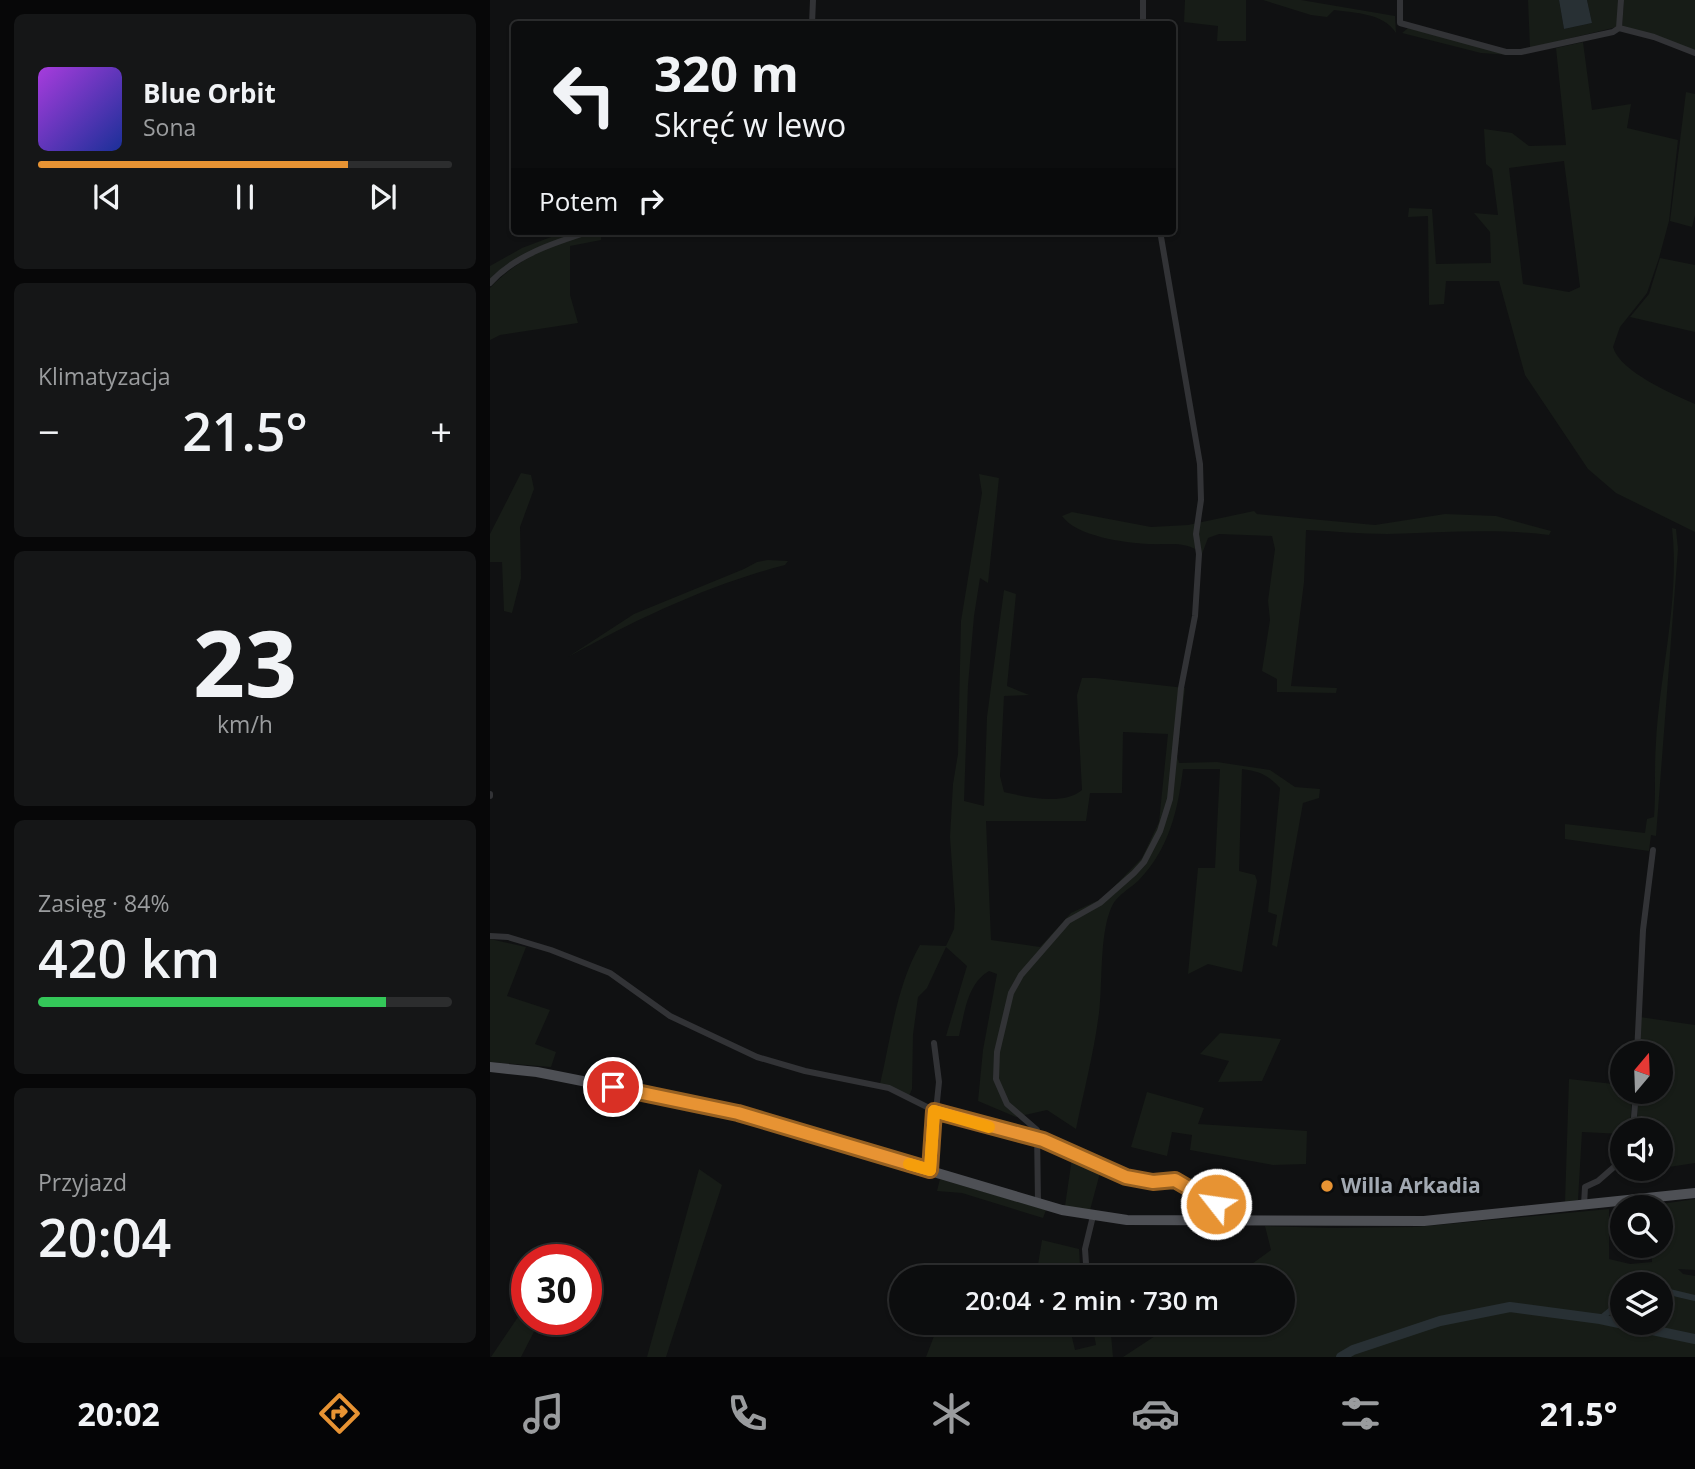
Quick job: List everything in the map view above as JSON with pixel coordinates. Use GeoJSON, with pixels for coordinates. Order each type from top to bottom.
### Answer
{"type":"FeatureCollection","features":[{"type":"Feature","properties":{"kind":"main road"},"geometry":{"type":"LineString","coordinates":[[490,1067],[537,1072],[718,1108],[1038,1203],[1093,1216],[1127,1220],[1424,1221],[1695,1193]]}},
{"type":"Feature","properties":{"kind":"street"},"geometry":{"type":"LineString","coordinates":[[812,21],[813,0]]}},
{"type":"Feature","properties":{"kind":"street"},"geometry":{"type":"LineString","coordinates":[[1143,0],[1143,21]]}},
{"type":"Feature","properties":{"kind":"street"},"geometry":{"type":"LineString","coordinates":[[1401,0],[1399,23],[1506,52],[1521,52],[1613,32],[1619,28],[1654,37],[1695,53]]}},
{"type":"Feature","properties":{"kind":"street"},"geometry":{"type":"LineString","coordinates":[[1619,28],[1621,0]]}},
{"type":"Feature","properties":{"kind":"street"},"geometry":{"type":"LineString","coordinates":[[490,283],[507,267],[581,235]]}},
{"type":"Feature","properties":{"kind":"street"},"geometry":{"type":"LineString","coordinates":[[1038,1203],[1039,1139],[1036,1128],[1004,1099],[996,1079],[997,1052],[1012,993],[1021,975],[1068,921],[1116,892],[1134,873],[1160,831],[1170,799],[1181,688],[1193,631],[1199,554],[1196,534],[1201,500],[1200,464],[1161,235]]}},
{"type":"Feature","properties":{"kind":"street"},"geometry":{"type":"LineString","coordinates":[[1638,1041],[1643,930],[1653,850]]}},
{"type":"Feature","properties":{"kind":"street"},"geometry":{"type":"LineString","coordinates":[[490,936],[508,937],[551,950],[610,973],[670,1016],[745,1052],[806,1072],[889,1088],[934,1111],[1039,1139],[1116,1174],[1147,1181],[1178,1181],[1229,1212],[1235,1221]]}},
{"type":"Feature","properties":{"kind":"street"},"geometry":{"type":"LineString","coordinates":[[930,1170],[939,1082],[934,1043]]}},
{"type":"Feature","properties":{"kind":"street"},"geometry":{"type":"LineString","coordinates":[[1584,1205],[1585,1187],[1598,1181],[1610,1170]]}},
{"type":"Feature","properties":{"kind":"street"},"geometry":{"type":"LineString","coordinates":[[1086,1265],[1085,1249],[1093,1216]]}},
{"type":"Feature","properties":{"kind":"shaded area"},"geometry":{"type":"Polygon","coordinates":[[[1185,0],[1246,0],[1246,41],[1217,41],[1218,26],[1184,22],[1185,0]]]}},
{"type":"Feature","properties":{"kind":"shaded area"},"geometry":{"type":"Polygon","coordinates":[[[1263,0],[1301,0],[1395,16],[1396,33],[1384,21],[1368,15],[1334,10],[1327,17],[1311,15],[1263,0]]]}},
{"type":"Feature","properties":{"kind":"shaded area"},"geometry":{"type":"Polygon","coordinates":[[[1528,0],[1559,0],[1564,29],[1592,23],[1587,0],[1620,0],[1617,27],[1530,48],[1528,0]]]}},
{"type":"Feature","properties":{"kind":"shaded area"},"geometry":{"type":"Polygon","coordinates":[[[1559,0],[1587,0],[1592,23],[1564,29],[1559,0]]]}},
{"type":"Feature","properties":{"kind":"shaded area"},"geometry":{"type":"Polygon","coordinates":[[[1624,0],[1695,0],[1695,50],[1622,27],[1624,0]]]}},
{"type":"Feature","properties":{"kind":"shaded area"},"geometry":{"type":"Polygon","coordinates":[[[1408,28],[1510,55],[1481,53],[1402,33],[1408,28]]]}},
{"type":"Feature","properties":{"kind":"shaded area"},"geometry":{"type":"Polygon","coordinates":[[[1583,42],[1592,110],[1631,104],[1627,128],[1678,140],[1669,221],[1659,258],[1647,293],[1620,327],[1613,347],[1618,356],[1636,373],[1695,404],[1695,532],[1616,493],[1588,469],[1525,375],[1499,281],[1446,281],[1444,304],[1429,305],[1428,216],[1408,217],[1409,208],[1432,209],[1436,264],[1491,263],[1490,232],[1474,213],[1498,215],[1492,169],[1486,164],[1484,129],[1512,133],[1529,146],[1566,145],[1556,48],[1583,42]],[[1564,161],[1509,168],[1523,284],[1569,292],[1580,287],[1564,161]]]}},
{"type":"Feature","properties":{"kind":"shaded area"},"geometry":{"type":"Polygon","coordinates":[[[1686,92],[1695,94],[1695,215],[1692,227],[1670,221],[1686,92]]]}},
{"type":"Feature","properties":{"kind":"shaded area"},"geometry":{"type":"Polygon","coordinates":[[[556,235],[571,235],[490,279],[490,266],[522,248],[556,235]]]}},
{"type":"Feature","properties":{"kind":"shaded area"},"geometry":{"type":"Polygon","coordinates":[[[583,235],[601,235],[601,240],[570,246],[570,295],[578,323],[500,335],[490,340],[490,288],[526,259],[583,235]]]}},
{"type":"Feature","properties":{"kind":"shaded area"},"geometry":{"type":"Polygon","coordinates":[[[1660,258],[1695,265],[1695,332],[1630,317],[1649,294],[1660,258]]]}},
{"type":"Feature","properties":{"kind":"shaded area"},"geometry":{"type":"Polygon","coordinates":[[[521,473],[531,475],[534,489],[520,527],[521,578],[512,613],[504,611],[502,562],[490,562],[490,534],[521,473]]]}},
{"type":"Feature","properties":{"kind":"shaded area"},"geometry":{"type":"Polygon","coordinates":[[[979,474],[999,478],[988,583],[980,578],[974,616],[968,685],[964,801],[984,806],[987,717],[1004,590],[1016,594],[1007,686],[1029,695],[1004,696],[1000,776],[1004,792],[1055,799],[1074,795],[1082,790],[1077,695],[1082,678],[1185,688],[1177,756],[1179,763],[1217,762],[1270,770],[1295,787],[1320,789],[1319,798],[1303,803],[1277,947],[1272,945],[1277,915],[1268,912],[1280,788],[1263,774],[1242,769],[1239,871],[1255,875],[1257,881],[1242,972],[1208,964],[1188,974],[1198,868],[1215,868],[1220,769],[1183,769],[1175,814],[1165,842],[1139,880],[1114,902],[1108,917],[1103,944],[1097,1028],[1076,1129],[1047,1110],[1016,1117],[978,1101],[983,1050],[997,974],[989,971],[976,983],[968,999],[959,1036],[946,1036],[967,966],[946,947],[927,988],[918,997],[913,1035],[912,1089],[909,1096],[880,1084],[895,1013],[912,961],[920,945],[946,946],[954,929],[950,837],[958,754],[961,621],[982,493],[979,474]],[[1123,732],[1122,793],[1090,793],[1086,821],[986,821],[991,940],[1040,947],[1071,913],[1103,898],[1142,858],[1159,822],[1168,734],[1123,732]]]}},
{"type":"Feature","properties":{"kind":"shaded area"},"geometry":{"type":"Polygon","coordinates":[[[1254,511],[1257,514],[1375,525],[1445,514],[1496,516],[1551,531],[1549,535],[1508,532],[1387,534],[1306,530],[1304,582],[1291,686],[1337,688],[1336,693],[1277,692],[1277,679],[1262,671],[1270,620],[1268,601],[1275,549],[1272,536],[1219,534],[1208,538],[1202,554],[1184,545],[1139,543],[1101,537],[1078,529],[1062,516],[1072,512],[1151,527],[1188,525],[1254,511]]]}},
{"type":"Feature","properties":{"kind":"shaded area"},"geometry":{"type":"Polygon","coordinates":[[[1672,528],[1676,529],[1678,549],[1656,836],[1651,835],[1649,851],[1565,839],[1565,824],[1645,833],[1647,819],[1654,817],[1658,715],[1672,608],[1672,528]]]}},
{"type":"Feature","properties":{"kind":"shaded area"},"geometry":{"type":"Polygon","coordinates":[[[788,561],[785,565],[728,582],[674,604],[568,657],[634,614],[757,562],[788,561]]]}},
{"type":"Feature","properties":{"kind":"shaded area"},"geometry":{"type":"Polygon","coordinates":[[[490,939],[526,947],[507,996],[550,1010],[535,1044],[556,1052],[551,1067],[490,1062],[490,939]]]}},
{"type":"Feature","properties":{"kind":"shaded area"},"geometry":{"type":"Polygon","coordinates":[[[1640,1017],[1695,1025],[1695,1163],[1673,1166],[1673,1118],[1637,1118],[1638,1104],[1673,1104],[1673,1041],[1639,1041],[1640,1017]]]}},
{"type":"Feature","properties":{"kind":"shaded area"},"geometry":{"type":"Polygon","coordinates":[[[1220,1033],[1281,1039],[1262,1081],[1218,1082],[1229,1061],[1200,1054],[1220,1033]]]}},
{"type":"Feature","properties":{"kind":"shaded area"},"geometry":{"type":"Polygon","coordinates":[[[1569,1079],[1610,1084],[1610,1104],[1631,1104],[1631,1118],[1610,1118],[1610,1133],[1582,1132],[1578,1200],[1565,1202],[1569,1079]]]}},
{"type":"Feature","properties":{"kind":"shaded area"},"geometry":{"type":"Polygon","coordinates":[[[1147,1092],[1204,1108],[1198,1124],[1307,1131],[1306,1164],[1273,1165],[1190,1150],[1192,1135],[1172,1132],[1167,1156],[1131,1147],[1147,1092]]]}},
{"type":"Feature","properties":{"kind":"shaded area"},"geometry":{"type":"Polygon","coordinates":[[[1073,1151],[1092,1161],[1090,1168],[1100,1173],[1090,1210],[1065,1206],[1073,1151]]]}},
{"type":"Feature","properties":{"kind":"shaded area"},"geometry":{"type":"Polygon","coordinates":[[[699,1169],[722,1185],[666,1357],[647,1357],[699,1169]]]}},
{"type":"Feature","properties":{"kind":"shaded area"},"geometry":{"type":"Polygon","coordinates":[[[940,1179],[1046,1210],[1043,1218],[962,1193],[937,1191],[940,1179]]]}},
{"type":"Feature","properties":{"kind":"shaded area"},"geometry":{"type":"Polygon","coordinates":[[[1695,1199],[1695,1270],[1678,1269],[1683,1274],[1695,1276],[1695,1357],[1123,1357],[1157,1335],[1295,1335],[1295,1265],[1250,1265],[1271,1250],[1265,1226],[1416,1227],[1609,1209],[1609,1259],[1630,1264],[1652,1262],[1652,1258],[1673,1258],[1673,1202],[1695,1199]]]}},
{"type":"Feature","properties":{"kind":"shaded area"},"geometry":{"type":"Polygon","coordinates":[[[1042,1240],[1079,1249],[1080,1265],[1038,1265],[1042,1240]]]}},
{"type":"Feature","properties":{"kind":"shaded area"},"geometry":{"type":"Polygon","coordinates":[[[511,1327],[511,1335],[532,1335],[521,1357],[491,1357],[511,1327]]]}},
{"type":"Feature","properties":{"kind":"shaded area"},"geometry":{"type":"Polygon","coordinates":[[[934,1335],[1071,1335],[1075,1350],[1096,1345],[1094,1335],[1111,1335],[1113,1357],[926,1357],[934,1335]]]}},
{"type":"Feature","properties":{"kind":"waterway"},"geometry":{"type":"LineString","coordinates":[[1673,1293],[1695,1298]]}},
{"type":"Feature","properties":{"kind":"waterway"},"geometry":{"type":"LineString","coordinates":[[1341,1357],[1353,1350],[1440,1321],[1510,1307],[1600,1319],[1695,1339]]}},
{"type":"Feature","properties":{"kind":"waterway"},"geometry":{"type":"LineString","coordinates":[[1600,1319],[1610,1311]]}},
{"type":"Feature","properties":{"kind":"slow traffic"},"geometry":{"type":"LineString","coordinates":[[909,1164],[930,1170],[934,1111],[989,1127]]}},
{"type":"Feature","properties":{"kind":"place","name":"Willa Arkadia"},"geometry":{"type":"Point","coordinates":[1327,1186]}},
{"type":"Feature","properties":{"kind":"route"},"geometry":{"type":"LineString","coordinates":[[613,1087],[738,1113],[930,1170],[934,1111],[1043,1140],[1126,1177],[1153,1182],[1175,1180],[1216,1204]]}}]}
